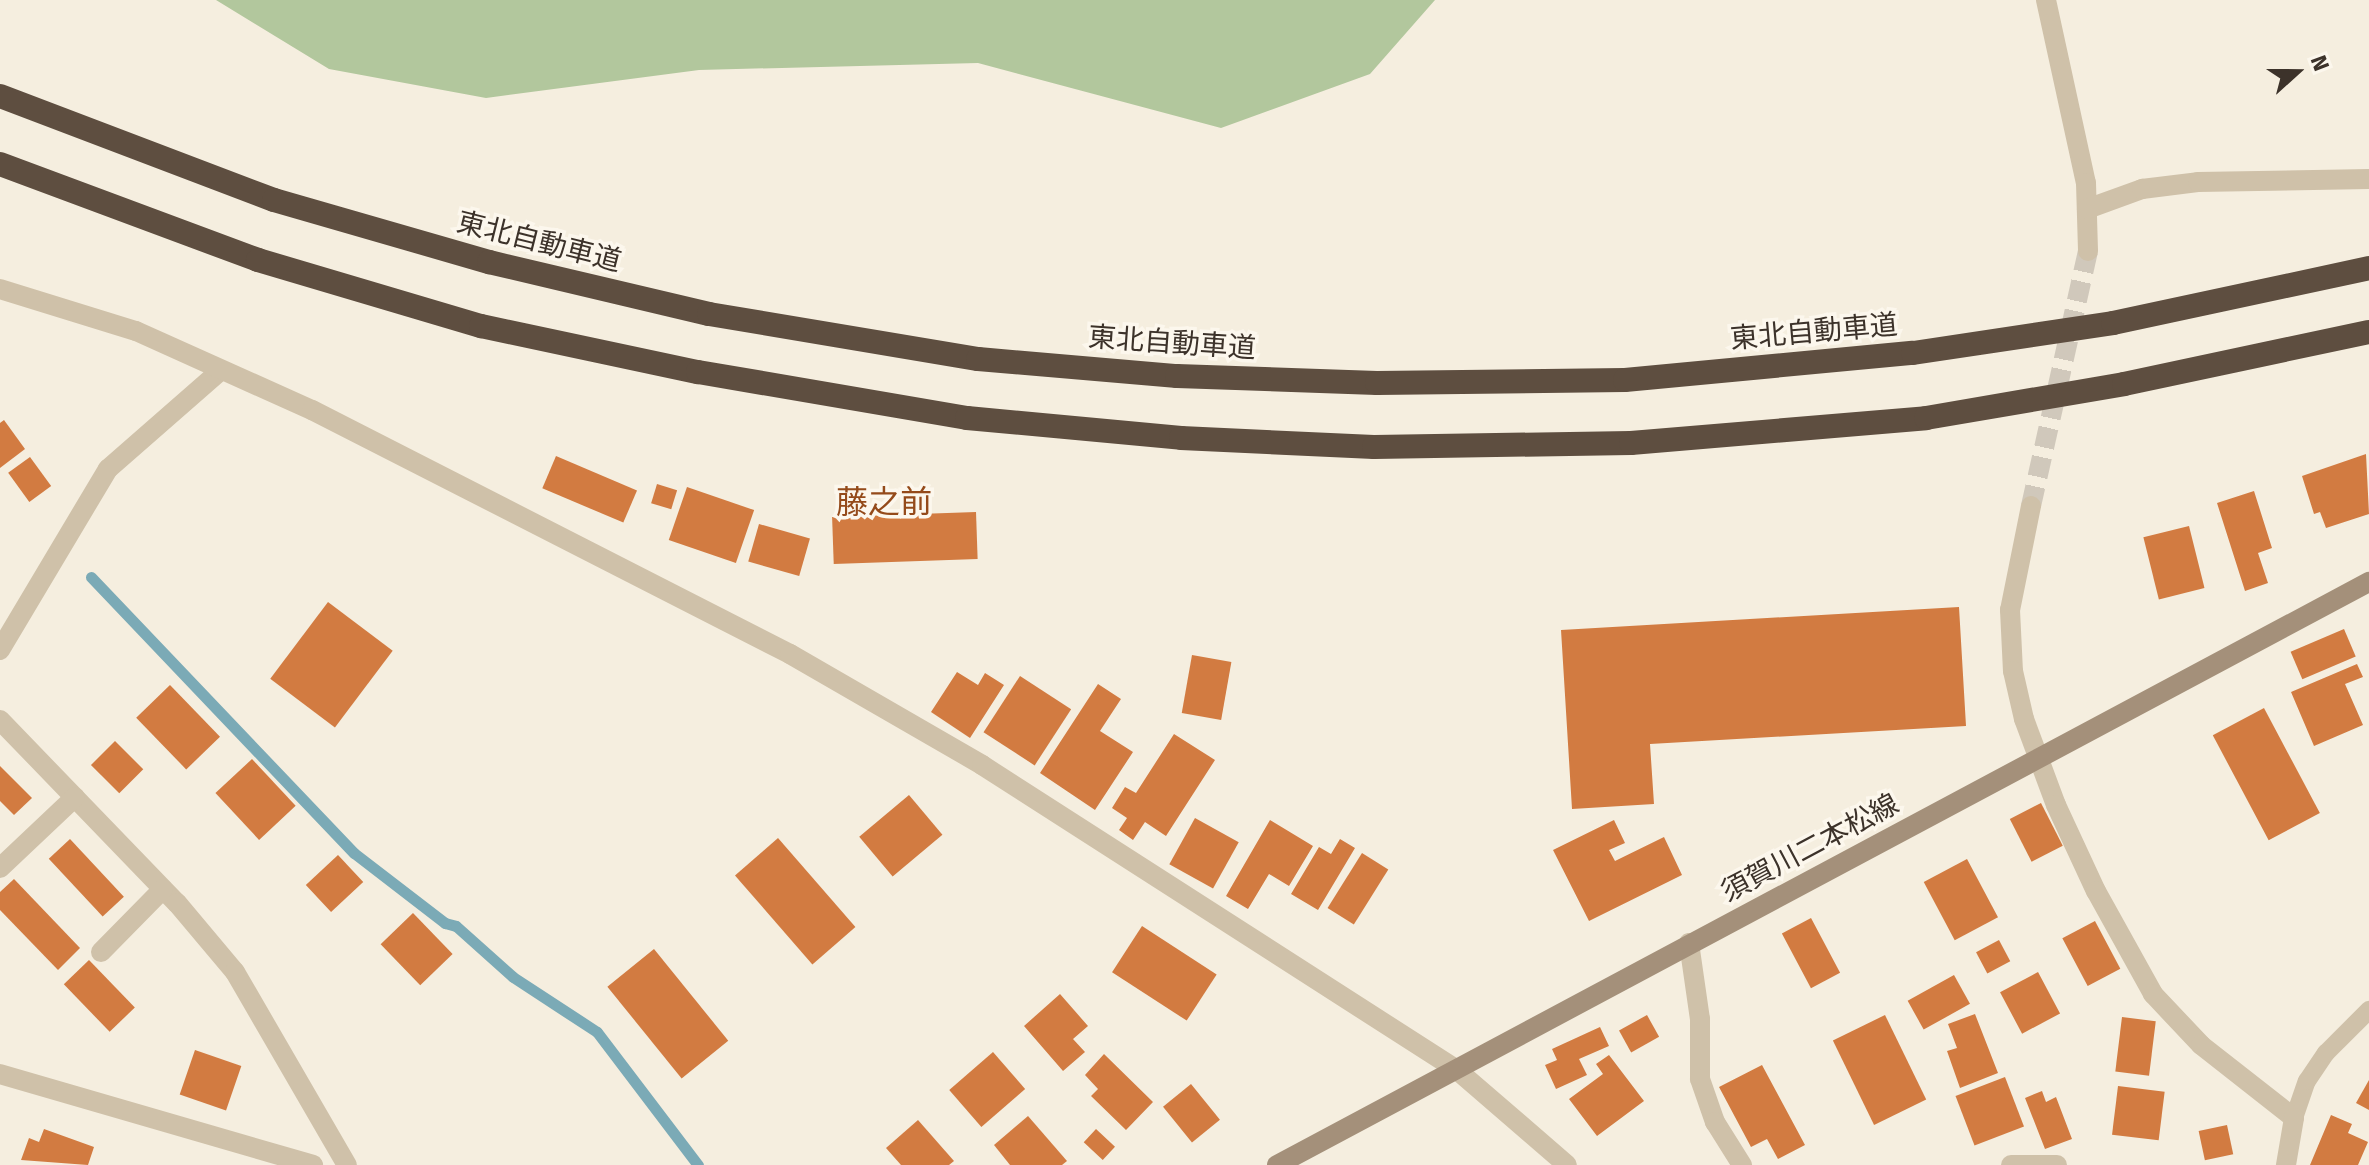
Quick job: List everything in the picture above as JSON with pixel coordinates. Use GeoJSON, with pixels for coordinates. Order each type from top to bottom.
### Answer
{"type":"FeatureCollection","features":[{"type":"Feature","properties":{"kind":"highway","name":"東北自動車道"},"geometry":{"type":"LineString","coordinates":[[0,96],[274,200],[489,262],[709,314],[978,359],[1177,376],[1377,383],[1625,380],[1913,353],[2113,323],[2369,268]]}},
{"type":"Feature","properties":{"kind":"highway"},"geometry":{"type":"LineString","coordinates":[[0,164],[258,260],[481,326],[698,372],[967,418],[1181,438],[1374,447],[1631,443],[1926,418],[2124,384],[2369,332]]}},
{"type":"Feature","properties":{"kind":"main road","name":"須賀川二本松線"},"geometry":{"type":"LineString","coordinates":[[1277,1165],[2369,582]]}},
{"type":"Feature","properties":{"kind":"street"},"geometry":{"type":"LineString","coordinates":[[2046,0],[2086,183],[2088,251]]}},
{"type":"Feature","properties":{"kind":"street"},"geometry":{"type":"LineString","coordinates":[[2087,209],[2142,189],[2198,182],[2369,179]]}},
{"type":"Feature","properties":{"kind":"street"},"geometry":{"type":"LineString","coordinates":[[0,289],[136,331],[312,410],[803,662],[982,765],[1457,1070],[1567,1165]]}},
{"type":"Feature","properties":{"kind":"street"},"geometry":{"type":"LineString","coordinates":[[0,650],[108,469],[221,370]]}},
{"type":"Feature","properties":{"kind":"street"},"geometry":{"type":"LineString","coordinates":[[2031,506],[2010,610],[2013,671],[2039,758],[2096,891],[2153,994],[2201,1045],[2294,1118],[2286,1165]]}},
{"type":"Feature","properties":{"kind":"street"},"geometry":{"type":"LineString","coordinates":[[0,720],[163,889],[235,972],[347,1165]]}},
{"type":"Feature","properties":{"kind":"street"},"geometry":{"type":"LineString","coordinates":[[0,868],[75,797]]}},
{"type":"Feature","properties":{"kind":"street"},"geometry":{"type":"LineString","coordinates":[[101,952],[163,889]]}},
{"type":"Feature","properties":{"kind":"street"},"geometry":{"type":"LineString","coordinates":[[1689,943],[1700,1019],[1700,1079],[1715,1122],[1742,1165]]}},
{"type":"Feature","properties":{"kind":"street"},"geometry":{"type":"LineString","coordinates":[[0,1074],[313,1165]]}},
{"type":"Feature","properties":{"kind":"street"},"geometry":{"type":"LineString","coordinates":[[2011,1165],[2057,1165]]}},
{"type":"Feature","properties":{"kind":"lane"},"geometry":{"type":"LineString","coordinates":[[2294,1118],[2307,1081],[2326,1053],[2369,1010]]}},
{"type":"Feature","properties":{"kind":"green space"},"geometry":{"type":"Polygon","coordinates":[[[216,0],[1435,0],[1370,74],[1221,128],[978,63],[699,70],[486,98],[329,69],[216,0]]]}},
{"type":"Feature","properties":{"kind":"building"},"geometry":{"type":"Polygon","coordinates":[[[4,420],[25,449],[0,468],[0,423],[4,420]]]}},
{"type":"Feature","properties":{"kind":"building"},"geometry":{"type":"Polygon","coordinates":[[[2366,454],[2369,514],[2326,528],[2320,512],[2314,514],[2302,476],[2366,454]]]}},
{"type":"Feature","properties":{"kind":"building"},"geometry":{"type":"Polygon","coordinates":[[[556,456],[637,490],[623,523],[542,488],[556,456]]]}},
{"type":"Feature","properties":{"kind":"building"},"geometry":{"type":"Polygon","coordinates":[[[30,457],[51,486],[29,502],[8,473],[30,457]]]}},
{"type":"Feature","properties":{"kind":"building"},"geometry":{"type":"Polygon","coordinates":[[[657,484],[677,490],[671,509],[651,503],[657,484]]]}},
{"type":"Feature","properties":{"kind":"building"},"geometry":{"type":"Polygon","coordinates":[[[687,487],[754,510],[736,563],[669,540],[687,487]]]}},
{"type":"Feature","properties":{"kind":"building"},"geometry":{"type":"Polygon","coordinates":[[[2254,491],[2272,548],[2258,553],[2268,583],[2245,591],[2217,503],[2254,491]]]}},
{"type":"Feature","properties":{"kind":"building"},"geometry":{"type":"Polygon","coordinates":[[[976,512],[978,559],[834,564],[832,517],[976,512]]]}},
{"type":"Feature","properties":{"kind":"building"},"geometry":{"type":"Polygon","coordinates":[[[759,524],[810,539],[799,576],[748,561],[759,524]]]}},
{"type":"Feature","properties":{"kind":"building"},"geometry":{"type":"Polygon","coordinates":[[[2189,526],[2204,588],[2159,599],[2143,537],[2189,526]]]}},
{"type":"Feature","properties":{"kind":"building"},"geometry":{"type":"Polygon","coordinates":[[[328,602],[393,651],[335,727],[270,679],[328,602]]]}},
{"type":"Feature","properties":{"kind":"building"},"geometry":{"type":"Polygon","coordinates":[[[1959,607],[1966,726],[1650,744],[1654,804],[1572,809],[1561,630],[1959,607]]]}},
{"type":"Feature","properties":{"kind":"building"},"geometry":{"type":"Polygon","coordinates":[[[2344,629],[2356,657],[2302,679],[2291,652],[2344,629]]]}},
{"type":"Feature","properties":{"kind":"building"},"geometry":{"type":"Polygon","coordinates":[[[1192,655],[1231,662],[1221,720],[1182,713],[1192,655]]]}},
{"type":"Feature","properties":{"kind":"building"},"geometry":{"type":"Polygon","coordinates":[[[2357,664],[2363,677],[2345,684],[2363,725],[2314,746],[2291,692],[2357,664]]]}},
{"type":"Feature","properties":{"kind":"building"},"geometry":{"type":"Polygon","coordinates":[[[957,672],[978,685],[985,673],[1004,685],[970,738],[931,712],[957,672]]]}},
{"type":"Feature","properties":{"kind":"building"},"geometry":{"type":"Polygon","coordinates":[[[1020,676],[1071,709],[1035,765],[984,732],[1020,676]]]}},
{"type":"Feature","properties":{"kind":"building"},"geometry":{"type":"Polygon","coordinates":[[[1098,684],[1121,699],[1100,731],[1133,752],[1095,810],[1040,773],[1098,684]]]}},
{"type":"Feature","properties":{"kind":"building"},"geometry":{"type":"Polygon","coordinates":[[[170,685],[220,737],[186,769],[136,718],[170,685]]]}},
{"type":"Feature","properties":{"kind":"building"},"geometry":{"type":"Polygon","coordinates":[[[2264,708],[2320,813],[2269,840],[2213,735],[2264,708]]]}},
{"type":"Feature","properties":{"kind":"building"},"geometry":{"type":"Polygon","coordinates":[[[1174,734],[1215,760],[1166,836],[1145,822],[1133,840],[1119,830],[1127,818],[1112,808],[1125,787],[1136,793],[1174,734]]]}},
{"type":"Feature","properties":{"kind":"building"},"geometry":{"type":"Polygon","coordinates":[[[115,741],[143,769],[119,793],[91,765],[115,741]]]}},
{"type":"Feature","properties":{"kind":"building"},"geometry":{"type":"Polygon","coordinates":[[[252,759],[296,806],[259,840],[215,793],[252,759]]]}},
{"type":"Feature","properties":{"kind":"building"},"geometry":{"type":"Polygon","coordinates":[[[0,766],[32,798],[14,815],[0,801],[0,766]]]}},
{"type":"Feature","properties":{"kind":"building"},"geometry":{"type":"Polygon","coordinates":[[[909,795],[942,835],[893,877],[859,837],[909,795]]]}},
{"type":"Feature","properties":{"kind":"building"},"geometry":{"type":"Polygon","coordinates":[[[2041,803],[2063,846],[2032,862],[2010,819],[2041,803]]]}},
{"type":"Feature","properties":{"kind":"building"},"geometry":{"type":"Polygon","coordinates":[[[1195,818],[1239,842],[1213,889],[1169,864],[1195,818]]]}},
{"type":"Feature","properties":{"kind":"building"},"geometry":{"type":"Polygon","coordinates":[[[1270,820],[1313,846],[1289,886],[1269,874],[1248,909],[1226,896],[1270,820]]]}},
{"type":"Feature","properties":{"kind":"building"},"geometry":{"type":"Polygon","coordinates":[[[1614,820],[1625,843],[1609,850],[1615,861],[1664,837],[1682,875],[1589,921],[1553,850],[1614,820]]]}},
{"type":"Feature","properties":{"kind":"building"},"geometry":{"type":"Polygon","coordinates":[[[778,838],[855,927],[812,964],[735,875],[778,838]]]}},
{"type":"Feature","properties":{"kind":"building"},"geometry":{"type":"Polygon","coordinates":[[[70,839],[124,897],[103,917],[49,859],[70,839]]]}},
{"type":"Feature","properties":{"kind":"building"},"geometry":{"type":"Polygon","coordinates":[[[1340,839],[1355,848],[1318,910],[1291,894],[1319,847],[1331,854],[1340,839]]]}},
{"type":"Feature","properties":{"kind":"building"},"geometry":{"type":"Polygon","coordinates":[[[1362,853],[1388,869],[1354,925],[1328,908],[1362,853]]]}},
{"type":"Feature","properties":{"kind":"building"},"geometry":{"type":"Polygon","coordinates":[[[338,855],[363,882],[331,912],[306,885],[338,855]]]}},
{"type":"Feature","properties":{"kind":"building"},"geometry":{"type":"Polygon","coordinates":[[[1967,859],[1998,917],[1955,940],[1924,882],[1967,859]]]}},
{"type":"Feature","properties":{"kind":"building"},"geometry":{"type":"Polygon","coordinates":[[[14,879],[80,948],[58,970],[0,910],[0,892],[14,879]]]}},
{"type":"Feature","properties":{"kind":"building"},"geometry":{"type":"Polygon","coordinates":[[[413,913],[453,954],[420,985],[381,944],[413,913]]]}},
{"type":"Feature","properties":{"kind":"building"},"geometry":{"type":"Polygon","coordinates":[[[1811,918],[1840,973],[1811,988],[1782,933],[1811,918]]]}},
{"type":"Feature","properties":{"kind":"building"},"geometry":{"type":"Polygon","coordinates":[[[2095,921],[2120,969],[2088,986],[2062,938],[2095,921]]]}},
{"type":"Feature","properties":{"kind":"building"},"geometry":{"type":"Polygon","coordinates":[[[1142,926],[1217,974],[1187,1021],[1112,972],[1142,926]]]}},
{"type":"Feature","properties":{"kind":"building"},"geometry":{"type":"Polygon","coordinates":[[[1999,940],[2010,961],[1987,973],[1976,952],[1999,940]]]}},
{"type":"Feature","properties":{"kind":"building"},"geometry":{"type":"Polygon","coordinates":[[[654,949],[728,1041],[682,1078],[607,987],[654,949]]]}},
{"type":"Feature","properties":{"kind":"building"},"geometry":{"type":"Polygon","coordinates":[[[89,960],[135,1007],[110,1032],[64,984],[89,960]]]}},
{"type":"Feature","properties":{"kind":"building"},"geometry":{"type":"Polygon","coordinates":[[[2038,972],[2060,1013],[2022,1034],[2000,992],[2038,972]]]}},
{"type":"Feature","properties":{"kind":"building"},"geometry":{"type":"Polygon","coordinates":[[[1954,975],[1970,1004],[1924,1030],[1908,1001],[1954,975]]]}},
{"type":"Feature","properties":{"kind":"building"},"geometry":{"type":"Polygon","coordinates":[[[1060,994],[1088,1026],[1073,1039],[1085,1052],[1063,1071],[1024,1026],[1060,994]]]}},
{"type":"Feature","properties":{"kind":"building"},"geometry":{"type":"Polygon","coordinates":[[[1975,1014],[1998,1073],[1960,1088],[1947,1051],[1957,1048],[1948,1024],[1975,1014]]]}},
{"type":"Feature","properties":{"kind":"building"},"geometry":{"type":"Polygon","coordinates":[[[1647,1015],[1659,1037],[1631,1052],[1619,1031],[1647,1015]]]}},
{"type":"Feature","properties":{"kind":"building"},"geometry":{"type":"Polygon","coordinates":[[[1885,1015],[1926,1099],[1874,1125],[1833,1040],[1885,1015]]]}},
{"type":"Feature","properties":{"kind":"building"},"geometry":{"type":"Polygon","coordinates":[[[2122,1017],[2156,1021],[2149,1076],[2115,1072],[2122,1017]]]}},
{"type":"Feature","properties":{"kind":"building"},"geometry":{"type":"Polygon","coordinates":[[[1600,1027],[1609,1046],[1579,1059],[1587,1075],[1556,1089],[1545,1065],[1557,1060],[1552,1049],[1600,1027]]]}},
{"type":"Feature","properties":{"kind":"building"},"geometry":{"type":"Polygon","coordinates":[[[195,1050],[241,1066],[226,1110],[180,1094],[195,1050]]]}},
{"type":"Feature","properties":{"kind":"building"},"geometry":{"type":"Polygon","coordinates":[[[993,1052],[1025,1089],[981,1127],[949,1090],[993,1052]]]}},
{"type":"Feature","properties":{"kind":"building"},"geometry":{"type":"Polygon","coordinates":[[[1104,1054],[1153,1102],[1126,1130],[1091,1096],[1098,1089],[1085,1075],[1104,1054]]]}},
{"type":"Feature","properties":{"kind":"building"},"geometry":{"type":"Polygon","coordinates":[[[1609,1055],[1644,1101],[1597,1136],[1569,1099],[1603,1074],[1596,1064],[1609,1055]]]}},
{"type":"Feature","properties":{"kind":"building"},"geometry":{"type":"Polygon","coordinates":[[[1762,1065],[1805,1145],[1778,1159],[1767,1139],[1751,1147],[1719,1087],[1762,1065]]]}},
{"type":"Feature","properties":{"kind":"building"},"geometry":{"type":"Polygon","coordinates":[[[2005,1077],[2024,1126],[1975,1145],[1956,1096],[2005,1077]]]}},
{"type":"Feature","properties":{"kind":"building"},"geometry":{"type":"Polygon","coordinates":[[[2369,1080],[2369,1110],[2356,1103],[2369,1080]]]}},
{"type":"Feature","properties":{"kind":"building"},"geometry":{"type":"Polygon","coordinates":[[[1191,1084],[1220,1120],[1192,1142],[1163,1107],[1191,1084]]]}},
{"type":"Feature","properties":{"kind":"building"},"geometry":{"type":"Polygon","coordinates":[[[2118,1086],[2165,1092],[2159,1140],[2112,1135],[2118,1086]]]}},
{"type":"Feature","properties":{"kind":"building"},"geometry":{"type":"Polygon","coordinates":[[[2042,1091],[2046,1102],[2056,1097],[2072,1139],[2045,1149],[2025,1098],[2042,1091]]]}},
{"type":"Feature","properties":{"kind":"building"},"geometry":{"type":"Polygon","coordinates":[[[2331,1115],[2352,1124],[2348,1133],[2368,1142],[2358,1165],[2310,1165],[2331,1115]]]}},
{"type":"Feature","properties":{"kind":"building"},"geometry":{"type":"Polygon","coordinates":[[[1028,1116],[1067,1161],[1062,1165],[1010,1165],[994,1145],[1028,1116]]]}},
{"type":"Feature","properties":{"kind":"building"},"geometry":{"type":"Polygon","coordinates":[[[918,1120],[954,1161],[949,1165],[901,1165],[886,1148],[918,1120]]]}},
{"type":"Feature","properties":{"kind":"building"},"geometry":{"type":"Polygon","coordinates":[[[2227,1125],[2233,1154],[2205,1160],[2199,1131],[2227,1125]]]}},
{"type":"Feature","properties":{"kind":"building"},"geometry":{"type":"Polygon","coordinates":[[[44,1129],[94,1147],[88,1165],[21,1160],[29,1138],[39,1142],[44,1129]]]}},
{"type":"Feature","properties":{"kind":"building"},"geometry":{"type":"Polygon","coordinates":[[[1096,1129],[1115,1147],[1103,1160],[1084,1142],[1096,1129]]]}},
{"type":"Feature","properties":{"kind":"waterway"},"geometry":{"type":"LineString","coordinates":[[91,577],[354,853],[445,923],[456,926],[513,977],[597,1032],[698,1165]]}},
{"type":"Feature","properties":{"kind":"tunnel"},"geometry":{"type":"LineString","coordinates":[[2031,506],[2088,251]]}},
{"type":"Feature","properties":{"kind":"district","name":"藤之前"},"geometry":{"type":"Point","coordinates":[884,502]}}]}
